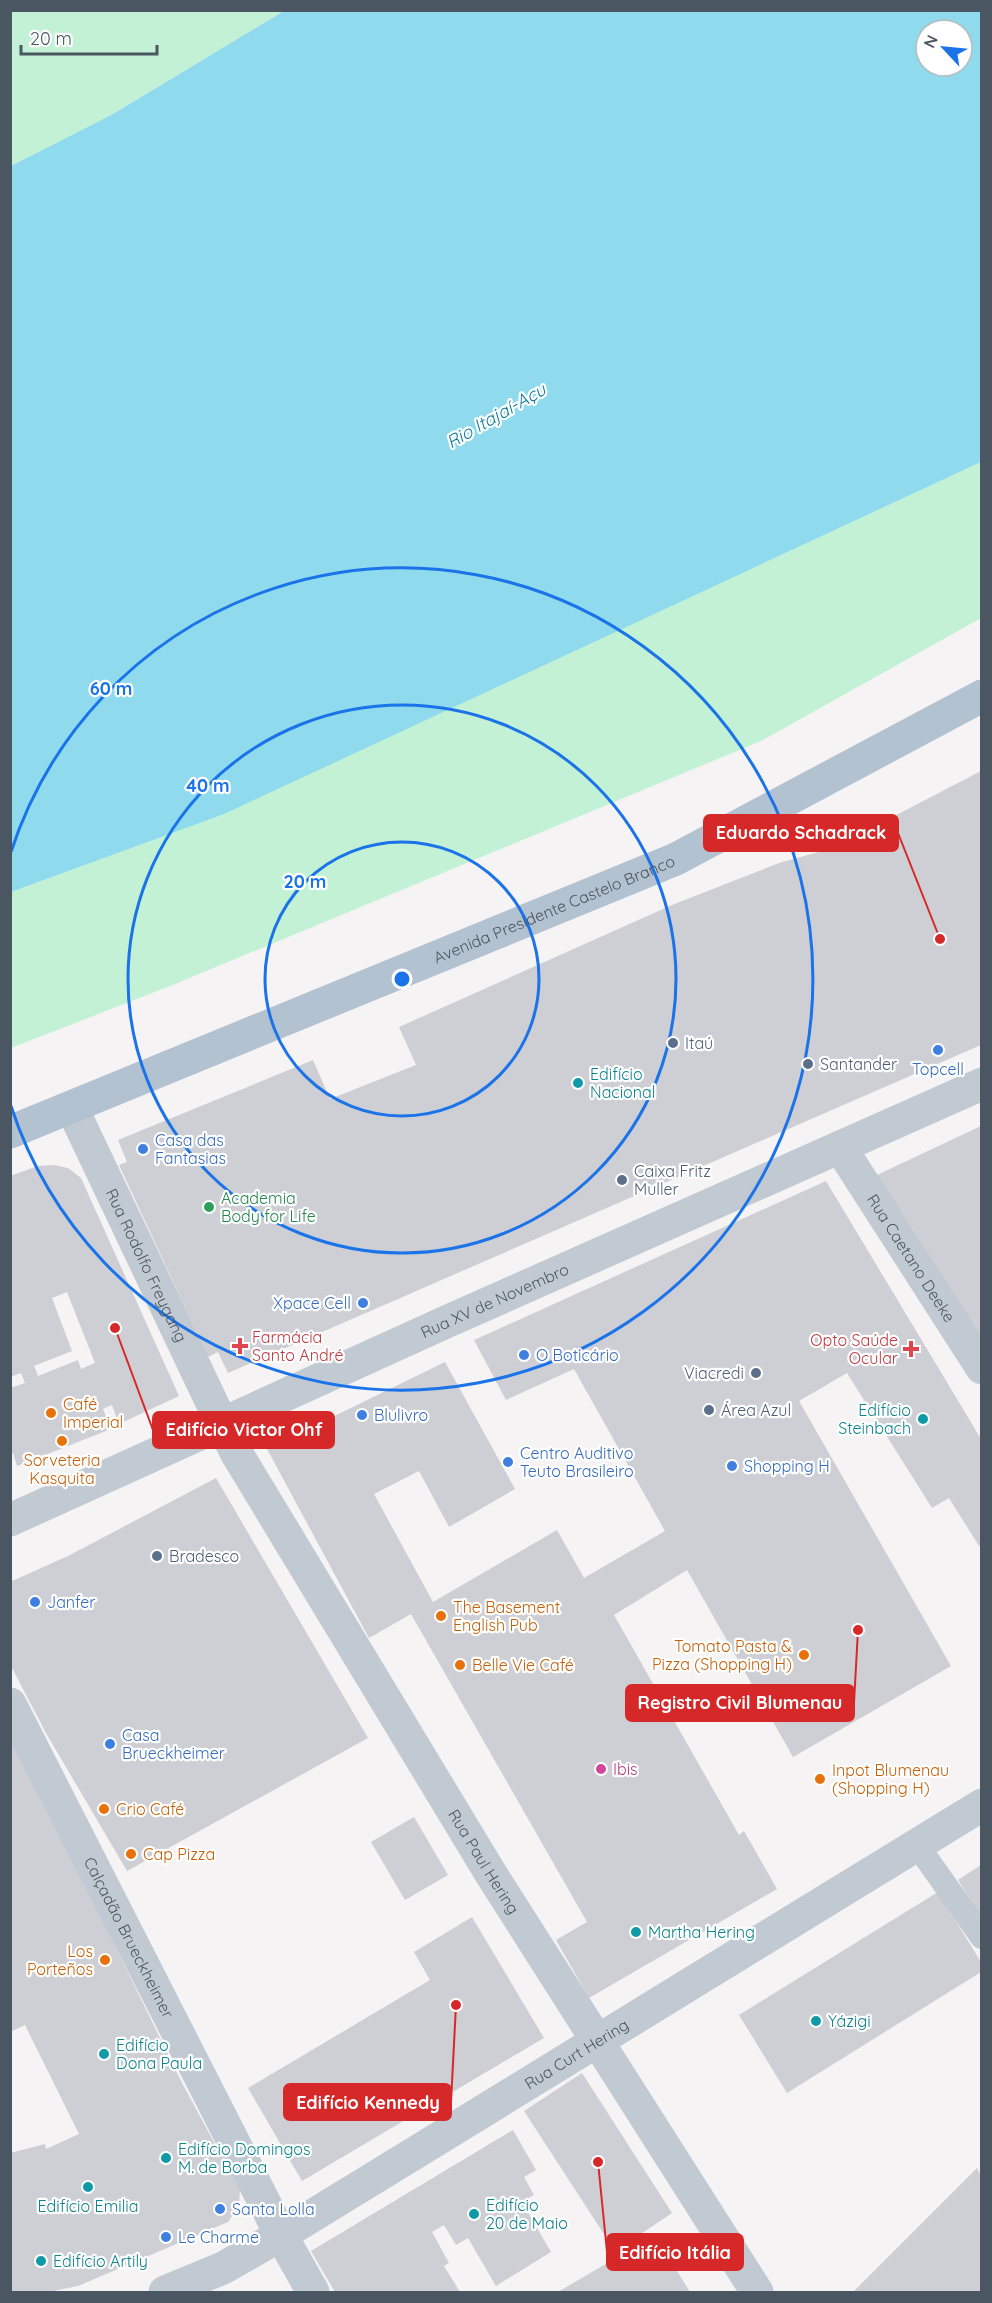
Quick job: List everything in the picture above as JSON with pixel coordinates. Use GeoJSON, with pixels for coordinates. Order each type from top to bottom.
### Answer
{"type":"FeatureCollection","features":[{"type":"Feature","properties":{"kind":"main road","name":"Avenida Presidente Castelo Branco"},"geometry":{"type":"LineString","coordinates":[[10,1132],[676,859],[981,696]]}},
{"type":"Feature","properties":{"kind":"street","name":"Rua XV de Novembro"},"geometry":{"type":"LineString","coordinates":[[10,1520],[981,1084]]}},
{"type":"Feature","properties":{"kind":"street","name":"Rua Rodolfo Freygang"},"geometry":{"type":"LineString","coordinates":[[72,1108],[222,1424]]}},
{"type":"Feature","properties":{"kind":"street","name":"Rua Caetano Deeke"},"geometry":{"type":"LineString","coordinates":[[840,1148],[981,1368]]}},
{"type":"Feature","properties":{"kind":"street","name":"Rua Paul Hering"},"geometry":{"type":"LineString","coordinates":[[222,1424],[243,1464],[485,1864],[757,2292]]}},
{"type":"Feature","properties":{"kind":"street","name":"Calçadão Brueckheimer"},"geometry":{"type":"LineString","coordinates":[[10,1704],[281,2235],[314,2292]]}},
{"type":"Feature","properties":{"kind":"street","name":"Rua Curt Hering"},"geometry":{"type":"LineString","coordinates":[[165,2292],[223,2268],[281,2235],[981,1805]]}},
{"type":"Feature","properties":{"kind":"lane"},"geometry":{"type":"LineString","coordinates":[[917,1845],[981,1937]]}},
{"type":"Feature","properties":{"kind":"green space"},"geometry":{"type":"Polygon","coordinates":[[[11,11],[284,11],[113,114],[11,166],[11,11]]]}},
{"type":"Feature","properties":{"kind":"green space"},"geometry":{"type":"Polygon","coordinates":[[[981,462],[981,618],[761,741],[170,986],[11,1048],[11,892],[224,813],[981,462]]]}},
{"type":"Feature","properties":{"kind":"water","name":"Rio Itajaí-Açu"},"geometry":{"type":"Polygon","coordinates":[[[284,11],[981,11],[981,462],[224,814],[11,892],[11,166],[113,114],[284,11]]]}},
{"type":"Feature","properties":{"kind":"building"},"geometry":{"type":"Polygon","coordinates":[[[981,771],[981,1045],[228,1373],[218,1352],[208,1357],[119,1165],[127,1162],[118,1140],[313,1060],[330,1099],[416,1065],[399,1027],[672,905],[779,863],[833,848],[981,771]]]}},
{"type":"Feature","properties":{"kind":"building"},"geometry":{"type":"Polygon","coordinates":[[[981,1126],[981,1340],[877,1175],[981,1126]]]}},
{"type":"Feature","properties":{"kind":"building"},"geometry":{"type":"Polygon","coordinates":[[[54,1165],[68,1168],[81,1178],[179,1396],[119,1424],[112,1405],[103,1409],[111,1429],[17,1466],[13,1453],[10,1454],[10,1388],[25,1383],[21,1373],[10,1377],[10,1176],[38,1166],[54,1165]],[[67,1292],[52,1298],[72,1351],[34,1366],[38,1376],[78,1360],[81,1369],[95,1363],[67,1292]]]}},
{"type":"Feature","properties":{"kind":"building"},"geometry":{"type":"Polygon","coordinates":[[[826,1181],[981,1439],[981,1544],[979,1546],[949,1498],[932,1508],[847,1373],[799,1401],[951,1666],[793,1757],[687,1570],[614,1615],[739,1835],[744,1831],[777,1889],[589,1998],[556,1940],[587,1922],[411,1614],[369,1638],[267,1449],[445,1362],[515,1489],[449,1527],[419,1471],[374,1494],[433,1602],[557,1530],[584,1578],[665,1531],[574,1369],[506,1400],[474,1340],[826,1181]]]}},
{"type":"Feature","properties":{"kind":"building"},"geometry":{"type":"Polygon","coordinates":[[[216,1478],[368,1738],[127,1871],[46,1733],[10,1664],[10,1582],[68,1556],[216,1478]]]}},
{"type":"Feature","properties":{"kind":"building"},"geometry":{"type":"Polygon","coordinates":[[[10,1731],[182,2083],[240,2190],[239,2206],[228,2222],[78,2286],[48,2292],[10,2292],[10,2153],[45,2144],[46,2149],[79,2134],[25,2025],[10,2032],[10,1731]]]}},
{"type":"Feature","properties":{"kind":"building"},"geometry":{"type":"Polygon","coordinates":[[[414,1817],[448,1875],[405,1900],[371,1842],[414,1817]]]}},
{"type":"Feature","properties":{"kind":"building"},"geometry":{"type":"Polygon","coordinates":[[[981,1865],[981,1917],[958,1880],[981,1865]]]}},
{"type":"Feature","properties":{"kind":"building"},"geometry":{"type":"Polygon","coordinates":[[[938,1892],[981,1962],[981,1972],[787,2093],[739,2015],[938,1892]]]}},
{"type":"Feature","properties":{"kind":"building"},"geometry":{"type":"Polygon","coordinates":[[[472,1917],[544,2038],[302,2181],[248,2088],[430,1980],[414,1952],[472,1917]]]}},
{"type":"Feature","properties":{"kind":"building"},"geometry":{"type":"Polygon","coordinates":[[[582,2073],[672,2213],[615,2251],[524,2111],[582,2073]]]}},
{"type":"Feature","properties":{"kind":"building"},"geometry":{"type":"Polygon","coordinates":[[[513,2130],[536,2170],[524,2177],[534,2195],[522,2202],[551,2252],[496,2286],[468,2238],[456,2245],[444,2225],[432,2232],[449,2263],[444,2266],[460,2292],[335,2292],[311,2251],[513,2130]]]}},
{"type":"Feature","properties":{"kind":"building"},"geometry":{"type":"Polygon","coordinates":[[[977,2168],[981,2176],[981,2292],[853,2292],[977,2168]]]}},
{"type":"Feature","properties":{"kind":"building"},"geometry":{"type":"Polygon","coordinates":[[[655,2235],[690,2292],[558,2292],[655,2235]]]}},
{"type":"Feature","properties":{"kind":"place","name":"Eduardo Schadrack"},"geometry":{"type":"Point","coordinates":[940,939]}},
{"type":"Feature","properties":{"kind":"place","name":"Itaú"},"geometry":{"type":"Point","coordinates":[673,1043]}},
{"type":"Feature","properties":{"kind":"place","name":"Topcell"},"geometry":{"type":"Point","coordinates":[938,1050]}},
{"type":"Feature","properties":{"kind":"place","name":"Santander"},"geometry":{"type":"Point","coordinates":[808,1064]}},
{"type":"Feature","properties":{"kind":"place","name":"Edifício Nacional"},"geometry":{"type":"Point","coordinates":[578,1083]}},
{"type":"Feature","properties":{"kind":"place","name":"Casa das Fantasias"},"geometry":{"type":"Point","coordinates":[143,1149]}},
{"type":"Feature","properties":{"kind":"place","name":"Caixa Fritz Muller"},"geometry":{"type":"Point","coordinates":[622,1180]}},
{"type":"Feature","properties":{"kind":"place","name":"Academia Body for Life"},"geometry":{"type":"Point","coordinates":[209,1207]}},
{"type":"Feature","properties":{"kind":"place","name":"Xpace Cell"},"geometry":{"type":"Point","coordinates":[363,1303]}},
{"type":"Feature","properties":{"kind":"place","name":"Edifício Victor Ohf"},"geometry":{"type":"Point","coordinates":[115,1328]}},
{"type":"Feature","properties":{"kind":"place","name":"Farmácia Santo André"},"geometry":{"type":"Point","coordinates":[240,1346]}},
{"type":"Feature","properties":{"kind":"place","name":"Opto Saúde Ocular"},"geometry":{"type":"Point","coordinates":[911,1349]}},
{"type":"Feature","properties":{"kind":"place","name":"O Boticário"},"geometry":{"type":"Point","coordinates":[524,1355]}},
{"type":"Feature","properties":{"kind":"place","name":"Viacredi"},"geometry":{"type":"Point","coordinates":[756,1373]}},
{"type":"Feature","properties":{"kind":"place","name":"Área Azul"},"geometry":{"type":"Point","coordinates":[709,1410]}},
{"type":"Feature","properties":{"kind":"place","name":"Café Imperial"},"geometry":{"type":"Point","coordinates":[51,1413]}},
{"type":"Feature","properties":{"kind":"place","name":"Blulivro"},"geometry":{"type":"Point","coordinates":[362,1415]}},
{"type":"Feature","properties":{"kind":"place","name":"Edifício Steinbach"},"geometry":{"type":"Point","coordinates":[923,1419]}},
{"type":"Feature","properties":{"kind":"place","name":"Sorveteria Kasquita"},"geometry":{"type":"Point","coordinates":[62,1441]}},
{"type":"Feature","properties":{"kind":"place","name":"Centro Auditivo Teuto Brasileiro"},"geometry":{"type":"Point","coordinates":[508,1462]}},
{"type":"Feature","properties":{"kind":"place","name":"Shopping H"},"geometry":{"type":"Point","coordinates":[732,1466]}},
{"type":"Feature","properties":{"kind":"place","name":"Bradesco"},"geometry":{"type":"Point","coordinates":[157,1556]}},
{"type":"Feature","properties":{"kind":"place","name":"Janfer"},"geometry":{"type":"Point","coordinates":[35,1602]}},
{"type":"Feature","properties":{"kind":"place","name":"The Basement English Pub"},"geometry":{"type":"Point","coordinates":[441,1616]}},
{"type":"Feature","properties":{"kind":"place","name":"Registro Civil Blumenau"},"geometry":{"type":"Point","coordinates":[858,1630]}},
{"type":"Feature","properties":{"kind":"place","name":"Tomato Pasta & Pizza (Shopping H)"},"geometry":{"type":"Point","coordinates":[804,1655]}},
{"type":"Feature","properties":{"kind":"place","name":"Belle Vie Café"},"geometry":{"type":"Point","coordinates":[460,1665]}},
{"type":"Feature","properties":{"kind":"place","name":"Casa Brueckheimer"},"geometry":{"type":"Point","coordinates":[110,1744]}},
{"type":"Feature","properties":{"kind":"place","name":"Ibis"},"geometry":{"type":"Point","coordinates":[601,1769]}},
{"type":"Feature","properties":{"kind":"place","name":"Inpot Blumenau (Shopping H)"},"geometry":{"type":"Point","coordinates":[820,1779]}},
{"type":"Feature","properties":{"kind":"place","name":"Crio Café"},"geometry":{"type":"Point","coordinates":[104,1809]}},
{"type":"Feature","properties":{"kind":"place","name":"Cap Pizza"},"geometry":{"type":"Point","coordinates":[131,1854]}},
{"type":"Feature","properties":{"kind":"place","name":"Martha Hering"},"geometry":{"type":"Point","coordinates":[636,1932]}},
{"type":"Feature","properties":{"kind":"place","name":"Los Porteños"},"geometry":{"type":"Point","coordinates":[105,1960]}},
{"type":"Feature","properties":{"kind":"place","name":"Edifício Kennedy"},"geometry":{"type":"Point","coordinates":[456,2005]}},
{"type":"Feature","properties":{"kind":"place","name":"Yázigi"},"geometry":{"type":"Point","coordinates":[816,2021]}},
{"type":"Feature","properties":{"kind":"place","name":"Edifício Dona Paula"},"geometry":{"type":"Point","coordinates":[104,2054]}},
{"type":"Feature","properties":{"kind":"place","name":"Edifício Domingos M. de Borba"},"geometry":{"type":"Point","coordinates":[166,2158]}},
{"type":"Feature","properties":{"kind":"place","name":"Edifício Itália"},"geometry":{"type":"Point","coordinates":[598,2162]}},
{"type":"Feature","properties":{"kind":"place","name":"Edifício Emilia"},"geometry":{"type":"Point","coordinates":[88,2187]}},
{"type":"Feature","properties":{"kind":"place","name":"Santa Lolla"},"geometry":{"type":"Point","coordinates":[220,2209]}},
{"type":"Feature","properties":{"kind":"place","name":"Edifício 20 de Maio"},"geometry":{"type":"Point","coordinates":[474,2214]}},
{"type":"Feature","properties":{"kind":"place","name":"Le Charme"},"geometry":{"type":"Point","coordinates":[166,2237]}},
{"type":"Feature","properties":{"kind":"place","name":"Edifício Artily"},"geometry":{"type":"Point","coordinates":[41,2261]}}]}
